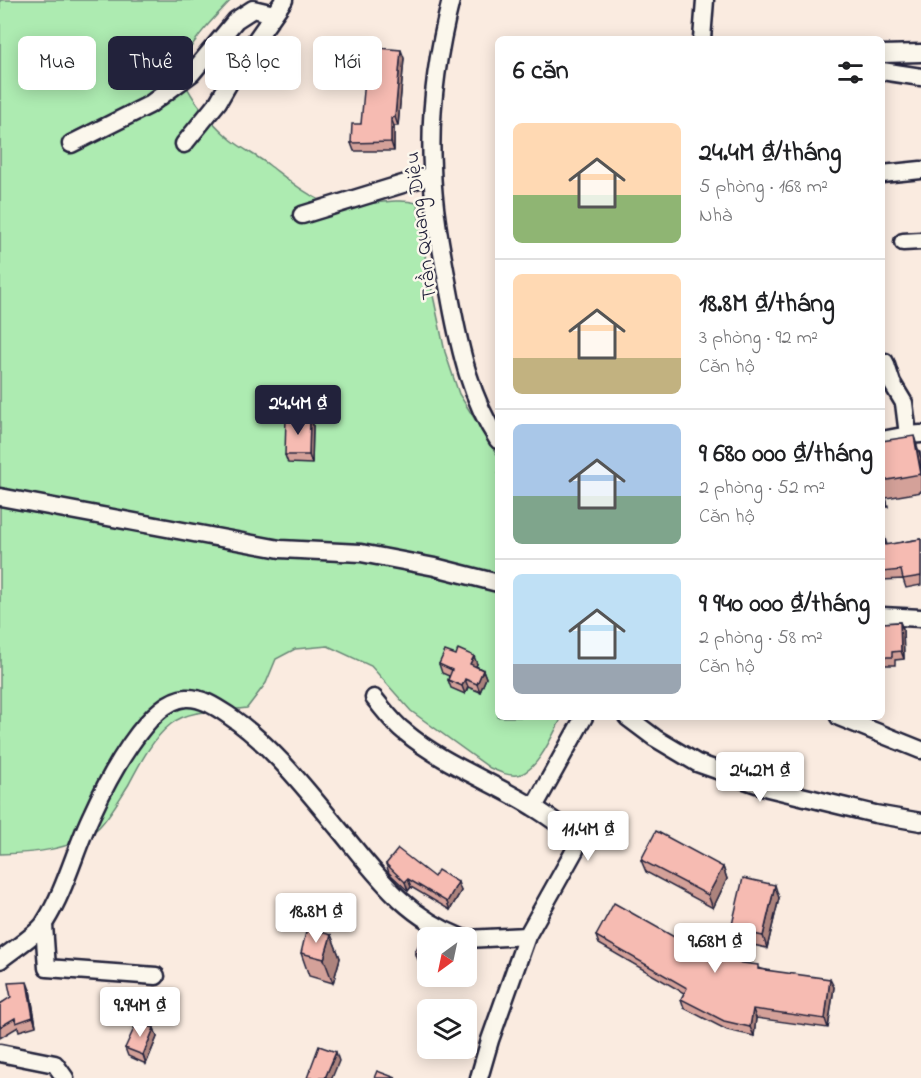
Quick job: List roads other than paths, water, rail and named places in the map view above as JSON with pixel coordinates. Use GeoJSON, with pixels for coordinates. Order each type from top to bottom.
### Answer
{"type":"FeatureCollection","features":[{"type":"Feature","properties":{"kind":"street"},"geometry":{"type":"LineString","coordinates":[[184,144],[218,102],[244,57],[284,0]]}},
{"type":"Feature","properties":{"kind":"street","name":"Trần Quang Diệu"},"geometry":{"type":"LineString","coordinates":[[451,0],[440,46],[432,108],[432,175],[444,263],[460,346],[475,395],[495,435]]}},
{"type":"Feature","properties":{"kind":"street"},"geometry":{"type":"LineString","coordinates":[[702,36],[705,0]]}},
{"type":"Feature","properties":{"kind":"street"},"geometry":{"type":"LineString","coordinates":[[71,144],[149,105],[192,73],[236,20],[253,9],[274,14]]}},
{"type":"Feature","properties":{"kind":"street"},"geometry":{"type":"LineString","coordinates":[[885,54],[921,52]]}},
{"type":"Feature","properties":{"kind":"street"},"geometry":{"type":"LineString","coordinates":[[885,71],[921,77]]}},
{"type":"Feature","properties":{"kind":"street"},"geometry":{"type":"LineString","coordinates":[[885,174],[921,170]]}},
{"type":"Feature","properties":{"kind":"street"},"geometry":{"type":"LineString","coordinates":[[302,215],[432,175]]}},
{"type":"Feature","properties":{"kind":"street"},"geometry":{"type":"LineString","coordinates":[[903,242],[921,240]]}},
{"type":"Feature","properties":{"kind":"street"},"geometry":{"type":"LineString","coordinates":[[885,362],[892,383],[904,403],[914,434],[885,439]]}},
{"type":"Feature","properties":{"kind":"street"},"geometry":{"type":"LineString","coordinates":[[0,497],[280,549],[361,553],[435,567],[495,582]]}},
{"type":"Feature","properties":{"kind":"street"},"geometry":{"type":"LineString","coordinates":[[885,616],[921,618]]}},
{"type":"Feature","properties":{"kind":"street"},"geometry":{"type":"LineString","coordinates":[[0,960],[44,925],[74,860],[91,815],[127,747],[171,702],[186,698],[209,704],[246,727],[291,772],[380,880],[405,905],[440,927]]}},
{"type":"Feature","properties":{"kind":"street"},"geometry":{"type":"LineString","coordinates":[[374,698],[397,725],[420,743],[458,767],[534,807],[575,836],[575,850],[527,936],[479,1078]]}},
{"type":"Feature","properties":{"kind":"street"},"geometry":{"type":"LineString","coordinates":[[534,807],[582,720]]}},
{"type":"Feature","properties":{"kind":"street"},"geometry":{"type":"LineString","coordinates":[[631,720],[655,738],[697,763],[768,788],[875,814],[921,822]]}},
{"type":"Feature","properties":{"kind":"street"},"geometry":{"type":"LineString","coordinates":[[846,720],[921,750]]}},
{"type":"Feature","properties":{"kind":"street"},"geometry":{"type":"LineString","coordinates":[[44,925],[47,968],[156,976]]}},
{"type":"Feature","properties":{"kind":"street"},"geometry":{"type":"LineString","coordinates":[[477,938],[527,936]]}},
{"type":"Feature","properties":{"kind":"street"},"geometry":{"type":"LineString","coordinates":[[0,1053],[55,1064],[65,1078]]}}]}
